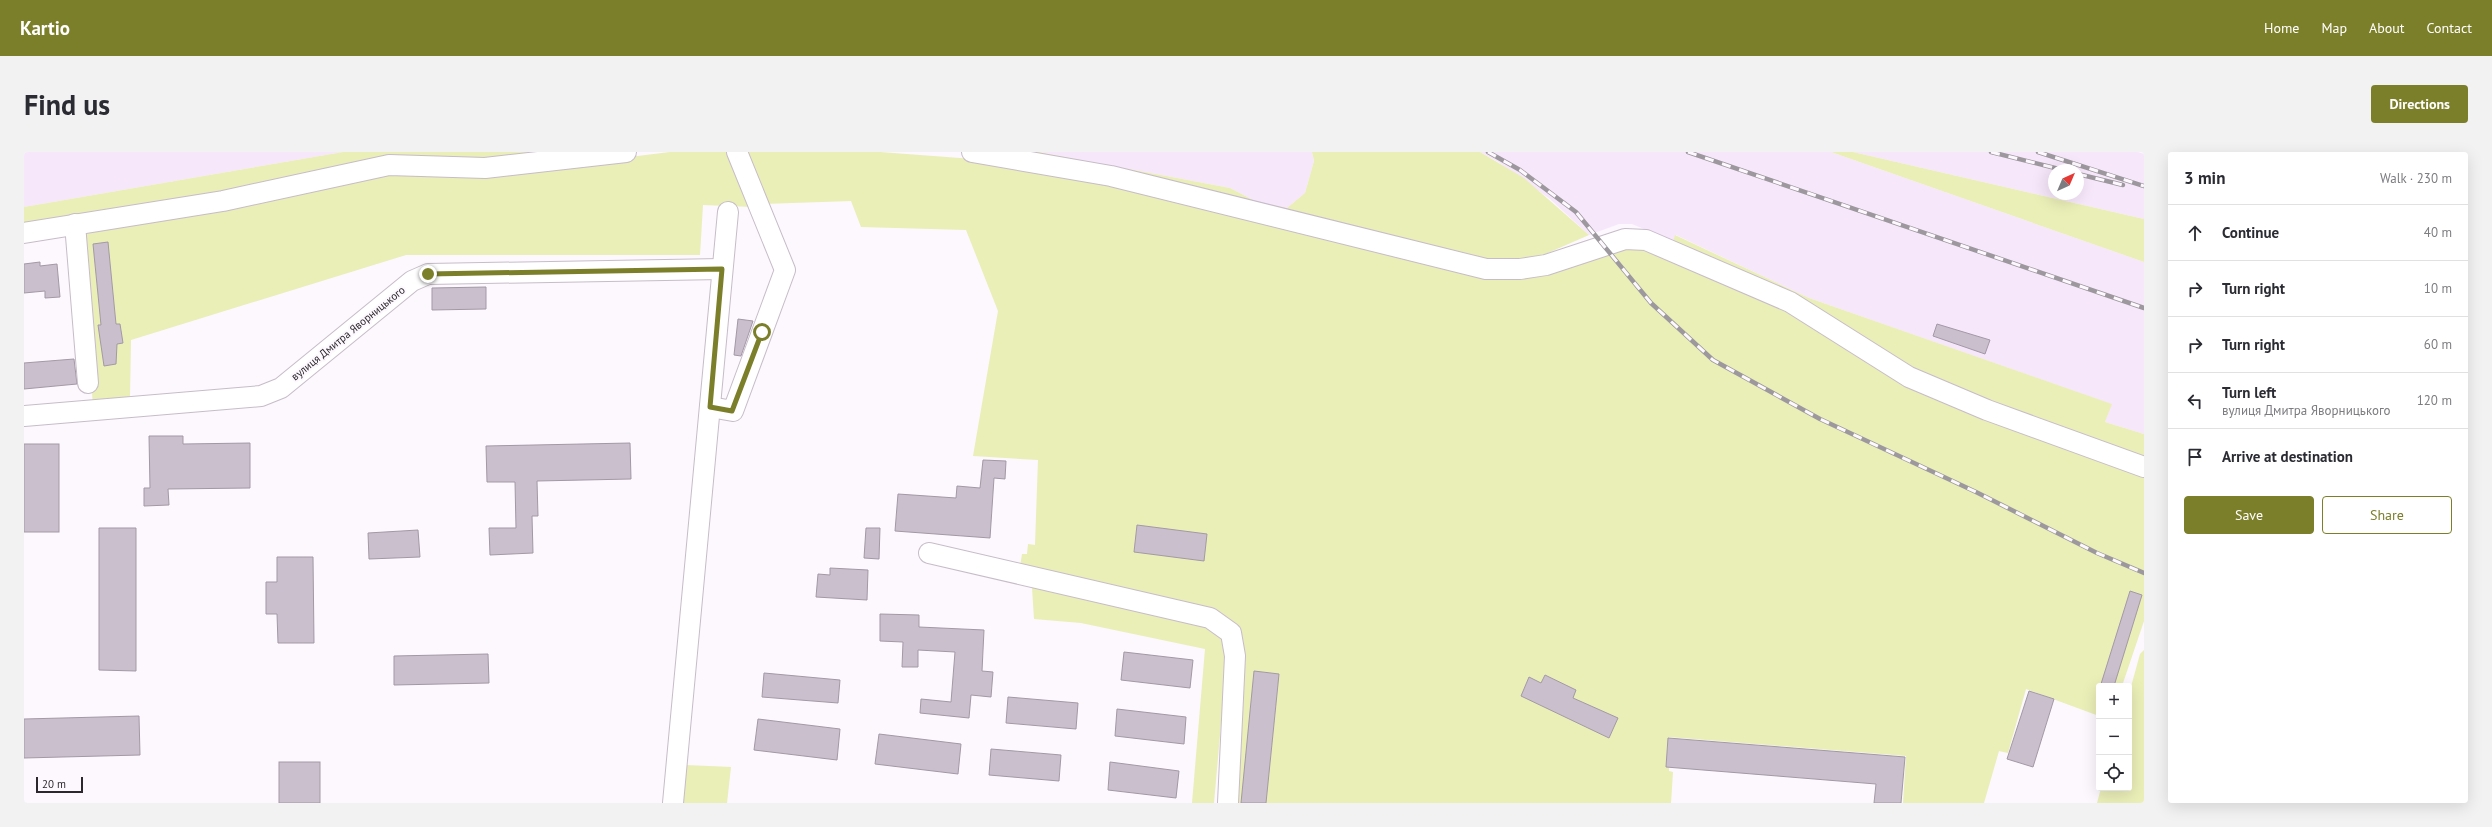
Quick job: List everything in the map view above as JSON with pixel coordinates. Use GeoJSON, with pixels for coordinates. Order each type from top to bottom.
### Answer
{"type":"FeatureCollection","features":[{"type":"Feature","properties":{"kind":"street"},"geometry":{"type":"LineString","coordinates":[[24,233],[223,201],[389,165],[445,168],[508,167],[626,152]]}},
{"type":"Feature","properties":{"kind":"street"},"geometry":{"type":"LineString","coordinates":[[710,407],[732,411],[785,270],[736,152]]}},
{"type":"Feature","properties":{"kind":"street"},"geometry":{"type":"LineString","coordinates":[[972,152],[1111,176],[1486,269],[1520,269],[1546,265],[1625,239],[1646,240],[1790,302],[1909,377],[1987,410],[2144,467]]}},
{"type":"Feature","properties":{"kind":"street"},"geometry":{"type":"LineString","coordinates":[[673,803],[728,212]]}},
{"type":"Feature","properties":{"kind":"street"},"geometry":{"type":"LineString","coordinates":[[75,224],[88,383]]}},
{"type":"Feature","properties":{"kind":"street","name":"вулиця Дмитра Яворницького"},"geometry":{"type":"LineString","coordinates":[[24,416],[261,396],[271,393],[281,388],[412,281],[428,274],[722,269]]}},
{"type":"Feature","properties":{"kind":"street"},"geometry":{"type":"LineString","coordinates":[[929,553],[1210,618],[1230,633],[1235,656],[1228,803]]}},
{"type":"Feature","properties":{"kind":"shaded area"},"geometry":{"type":"Polygon","coordinates":[[[24,152],[343,152],[24,207],[24,152]]]}},
{"type":"Feature","properties":{"kind":"shaded area"},"geometry":{"type":"Polygon","coordinates":[[[1039,152],[1312,152],[1314,161],[1305,193],[1287,208],[1257,202],[1230,188],[1039,152]]]}},
{"type":"Feature","properties":{"kind":"shaded area"},"geometry":{"type":"Polygon","coordinates":[[[1480,152],[1831,152],[2144,262],[2144,434],[2105,422],[2111,404],[1809,298],[1676,235],[1673,241],[1632,224],[1619,224],[1589,235],[1550,199],[1498,162],[1480,152]]]}},
{"type":"Feature","properties":{"kind":"shaded area"},"geometry":{"type":"Polygon","coordinates":[[[1853,152],[2138,152],[2144,154],[2144,219],[2061,200],[2084,200],[2084,164],[2048,164],[2048,197],[1853,152]]]}},
{"type":"Feature","properties":{"kind":"green space"},"geometry":{"type":"Polygon","coordinates":[[[343,152],[590,152],[445,164],[24,228],[24,207],[343,152]]]}},
{"type":"Feature","properties":{"kind":"green space"},"geometry":{"type":"Polygon","coordinates":[[[670,152],[730,152],[753,207],[703,205],[700,255],[406,255],[131,340],[130,396],[125,400],[93,405],[80,242],[86,230],[375,173],[533,169],[670,152]]]}},
{"type":"Feature","properties":{"kind":"green space"},"geometry":{"type":"Polygon","coordinates":[[[741,152],[880,152],[973,159],[1110,181],[1487,273],[1616,240],[1768,291],[1904,384],[1921,393],[2144,470],[2144,621],[2123,683],[2096,683],[2096,715],[2026,689],[2008,753],[1999,751],[1984,803],[1903,803],[1906,756],[1669,737],[1669,771],[1673,772],[1671,803],[1224,803],[1229,633],[1020,567],[1022,554],[1027,554],[1028,544],[1035,545],[1038,460],[973,456],[998,311],[966,230],[861,227],[851,201],[763,204],[741,152]]]}},
{"type":"Feature","properties":{"kind":"green space"},"geometry":{"type":"Polygon","coordinates":[[[984,152],[1039,152],[1230,188],[1257,202],[1287,208],[1305,193],[1314,161],[1312,152],[1480,152],[1524,178],[1589,235],[1534,259],[1488,262],[984,152]]]}},
{"type":"Feature","properties":{"kind":"green space"},"geometry":{"type":"Polygon","coordinates":[[[1831,152],[1853,152],[2048,197],[2048,200],[2061,200],[2144,219],[2144,262],[1831,152]]]}},
{"type":"Feature","properties":{"kind":"green space"},"geometry":{"type":"Polygon","coordinates":[[[1675,235],[1809,298],[2112,404],[2105,422],[2144,434],[2144,462],[1924,385],[1770,287],[1673,241],[1675,235]]]}},
{"type":"Feature","properties":{"kind":"green space"},"geometry":{"type":"Polygon","coordinates":[[[1032,587],[1210,625],[1221,637],[1227,656],[1214,803],[1192,803],[1205,649],[1081,623],[1034,619],[1032,587]]]}},
{"type":"Feature","properties":{"kind":"green space"},"geometry":{"type":"Polygon","coordinates":[[[2144,650],[2144,803],[2097,803],[2100,791],[2132,791],[2132,683],[2140,654],[2144,650]]]}},
{"type":"Feature","properties":{"kind":"green space"},"geometry":{"type":"Polygon","coordinates":[[[686,765],[731,767],[727,803],[673,803],[686,765]]]}},
{"type":"Feature","properties":{"kind":"building"},"geometry":{"type":"Polygon","coordinates":[[[108,242],[116,324],[120,324],[123,343],[117,344],[116,364],[104,366],[98,325],[101,325],[93,244],[108,242]]]}},
{"type":"Feature","properties":{"kind":"building"},"geometry":{"type":"Polygon","coordinates":[[[40,262],[40,266],[57,264],[60,297],[45,298],[45,291],[24,293],[24,264],[40,262]]]}},
{"type":"Feature","properties":{"kind":"building"},"geometry":{"type":"Polygon","coordinates":[[[486,287],[486,309],[432,310],[432,288],[486,287]]]}},
{"type":"Feature","properties":{"kind":"building"},"geometry":{"type":"Polygon","coordinates":[[[738,319],[753,321],[741,356],[734,355],[738,319]]]}},
{"type":"Feature","properties":{"kind":"building"},"geometry":{"type":"Polygon","coordinates":[[[1937,324],[1990,340],[1985,354],[1933,336],[1937,324]]]}},
{"type":"Feature","properties":{"kind":"building"},"geometry":{"type":"Polygon","coordinates":[[[74,359],[77,384],[24,389],[24,363],[74,359]]]}},
{"type":"Feature","properties":{"kind":"building"},"geometry":{"type":"Polygon","coordinates":[[[149,436],[183,436],[183,444],[250,443],[250,488],[168,489],[169,505],[144,506],[144,488],[150,488],[149,436]]]}},
{"type":"Feature","properties":{"kind":"building"},"geometry":{"type":"Polygon","coordinates":[[[630,443],[631,479],[537,481],[538,516],[532,516],[533,553],[490,555],[489,528],[516,528],[515,482],[487,482],[486,446],[630,443]]]}},
{"type":"Feature","properties":{"kind":"building"},"geometry":{"type":"Polygon","coordinates":[[[24,444],[59,444],[59,532],[24,532],[24,444]]]}},
{"type":"Feature","properties":{"kind":"building"},"geometry":{"type":"Polygon","coordinates":[[[983,460],[1006,461],[1005,479],[994,478],[990,538],[895,531],[898,494],[956,498],[957,486],[980,488],[983,460]]]}},
{"type":"Feature","properties":{"kind":"building"},"geometry":{"type":"Polygon","coordinates":[[[1137,525],[1207,534],[1204,561],[1134,552],[1137,525]]]}},
{"type":"Feature","properties":{"kind":"building"},"geometry":{"type":"Polygon","coordinates":[[[99,528],[136,528],[136,671],[99,670],[99,528]]]}},
{"type":"Feature","properties":{"kind":"building"},"geometry":{"type":"Polygon","coordinates":[[[866,528],[880,528],[879,559],[864,558],[866,528]]]}},
{"type":"Feature","properties":{"kind":"building"},"geometry":{"type":"Polygon","coordinates":[[[418,530],[420,557],[369,559],[368,533],[418,530]]]}},
{"type":"Feature","properties":{"kind":"building"},"geometry":{"type":"Polygon","coordinates":[[[277,557],[313,557],[314,643],[278,643],[277,614],[266,614],[266,582],[277,582],[277,557]]]}},
{"type":"Feature","properties":{"kind":"building"},"geometry":{"type":"Polygon","coordinates":[[[830,568],[868,570],[867,600],[816,597],[818,574],[830,575],[830,568]]]}},
{"type":"Feature","properties":{"kind":"building"},"geometry":{"type":"Polygon","coordinates":[[[2130,591],[2142,595],[2115,683],[2101,683],[2130,591]]]}},
{"type":"Feature","properties":{"kind":"building"},"geometry":{"type":"Polygon","coordinates":[[[880,614],[919,615],[919,627],[984,630],[982,671],[993,672],[991,697],[971,695],[969,718],[920,713],[921,699],[951,702],[955,652],[918,650],[918,667],[902,667],[903,642],[880,641],[880,614]]]}},
{"type":"Feature","properties":{"kind":"building"},"geometry":{"type":"Polygon","coordinates":[[[1124,652],[1193,660],[1190,688],[1121,680],[1124,652]]]}},
{"type":"Feature","properties":{"kind":"building"},"geometry":{"type":"Polygon","coordinates":[[[488,654],[489,683],[394,685],[394,656],[488,654]]]}},
{"type":"Feature","properties":{"kind":"building"},"geometry":{"type":"Polygon","coordinates":[[[1254,671],[1279,674],[1266,803],[1241,803],[1254,671]]]}},
{"type":"Feature","properties":{"kind":"building"},"geometry":{"type":"Polygon","coordinates":[[[764,673],[840,680],[838,703],[762,697],[764,673]]]}},
{"type":"Feature","properties":{"kind":"building"},"geometry":{"type":"Polygon","coordinates":[[[1545,675],[1576,690],[1573,698],[1618,718],[1609,738],[1521,696],[1529,677],[1541,683],[1545,675]]]}},
{"type":"Feature","properties":{"kind":"building"},"geometry":{"type":"Polygon","coordinates":[[[2029,691],[2054,699],[2033,767],[2007,759],[2029,691]]]}},
{"type":"Feature","properties":{"kind":"building"},"geometry":{"type":"Polygon","coordinates":[[[1008,697],[1078,703],[1076,729],[1006,723],[1008,697]]]}},
{"type":"Feature","properties":{"kind":"building"},"geometry":{"type":"Polygon","coordinates":[[[1117,709],[1186,717],[1184,744],[1115,736],[1117,709]]]}},
{"type":"Feature","properties":{"kind":"building"},"geometry":{"type":"Polygon","coordinates":[[[139,716],[140,755],[24,758],[24,719],[139,716]]]}},
{"type":"Feature","properties":{"kind":"building"},"geometry":{"type":"Polygon","coordinates":[[[758,719],[840,729],[837,760],[754,750],[758,719]]]}},
{"type":"Feature","properties":{"kind":"building"},"geometry":{"type":"Polygon","coordinates":[[[879,734],[961,744],[958,774],[875,764],[879,734]]]}},
{"type":"Feature","properties":{"kind":"building"},"geometry":{"type":"Polygon","coordinates":[[[1668,738],[1905,757],[1901,803],[1874,803],[1876,784],[1666,767],[1668,738]]]}},
{"type":"Feature","properties":{"kind":"building"},"geometry":{"type":"Polygon","coordinates":[[[991,749],[1061,755],[1059,781],[989,775],[991,749]]]}},
{"type":"Feature","properties":{"kind":"building"},"geometry":{"type":"Polygon","coordinates":[[[279,762],[320,762],[320,803],[279,803],[279,762]]]}},
{"type":"Feature","properties":{"kind":"building"},"geometry":{"type":"Polygon","coordinates":[[[1110,762],[1179,771],[1176,798],[1108,790],[1110,762]]]}},
{"type":"Feature","properties":{"kind":"railway"},"geometry":{"type":"LineString","coordinates":[[1488,152],[1520,170],[1576,212],[1651,303],[1713,360],[1820,419],[1976,492],[2097,553],[2144,573]]}},
{"type":"Feature","properties":{"kind":"railway"},"geometry":{"type":"LineString","coordinates":[[1688,152],[2144,308]]}},
{"type":"Feature","properties":{"kind":"railway"},"geometry":{"type":"LineString","coordinates":[[1991,152],[2048,166]]}},
{"type":"Feature","properties":{"kind":"railway"},"geometry":{"type":"LineString","coordinates":[[2038,152],[2144,186]]}},
{"type":"Feature","properties":{"kind":"railway"},"geometry":{"type":"LineString","coordinates":[[2084,175],[2123,185]]}},
{"type":"Feature","properties":{"kind":"route"},"geometry":{"type":"LineString","coordinates":[[428,274],[722,269],[710,407],[732,411],[762,332]]}}]}
